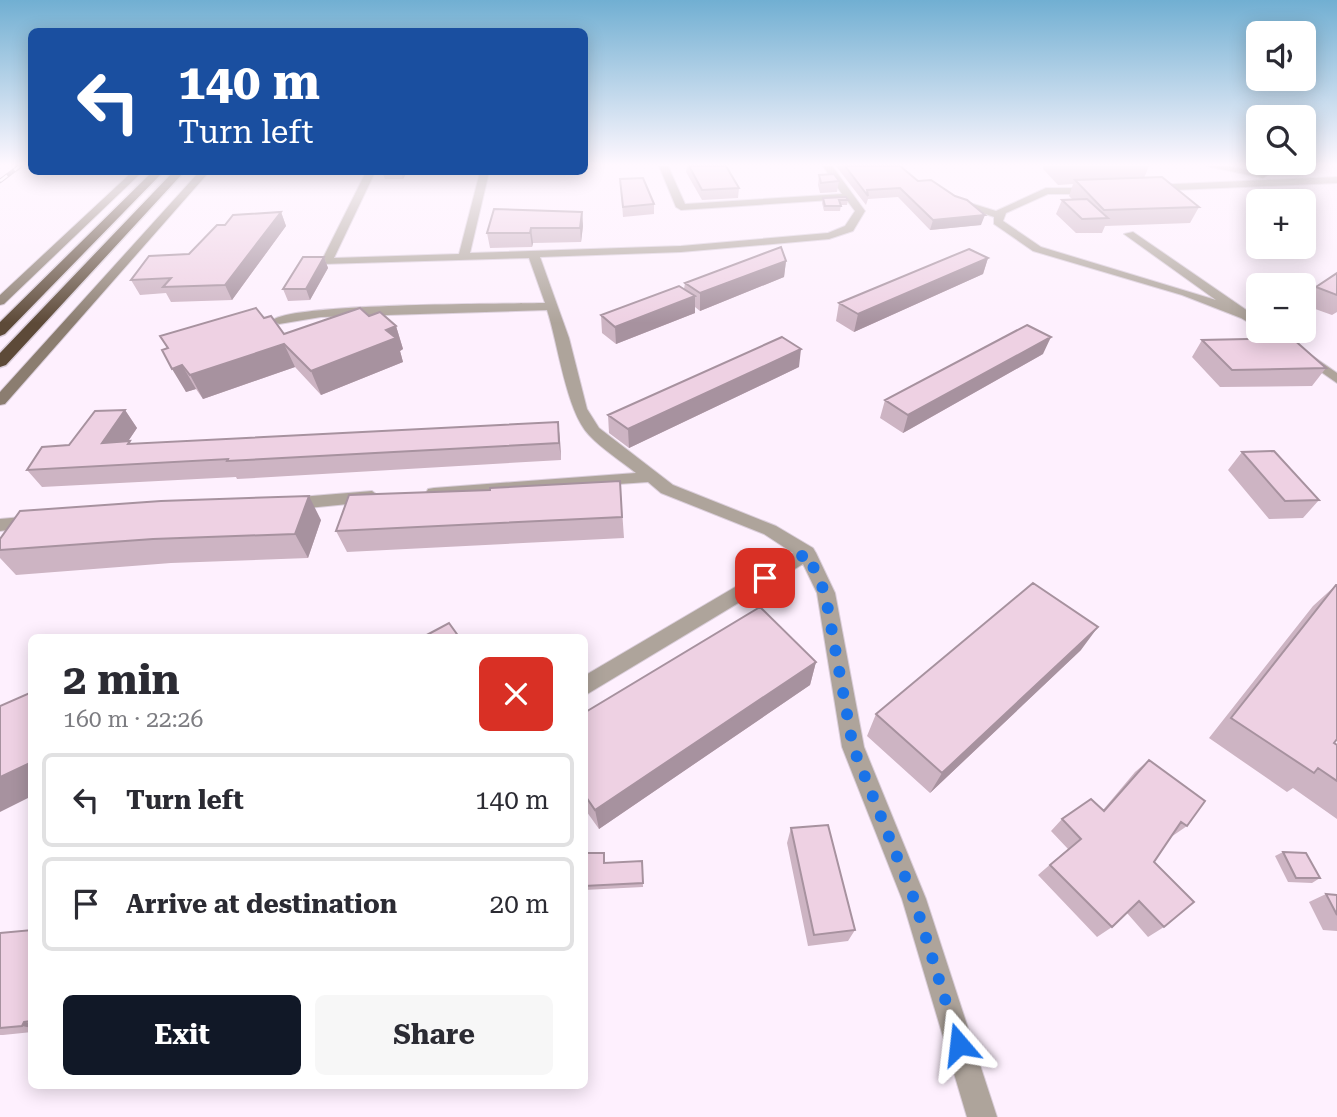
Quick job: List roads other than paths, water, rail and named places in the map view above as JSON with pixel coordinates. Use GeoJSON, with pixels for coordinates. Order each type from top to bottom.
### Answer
{"type":"FeatureCollection","features":[{"type":"Feature","properties":{"kind":"highway"},"geometry":{"type":"LineString","coordinates":[[0,331],[111,218]]}},
{"type":"Feature","properties":{"kind":"highway"},"geometry":{"type":"LineString","coordinates":[[0,362],[136,218]]}},
{"type":"Feature","properties":{"kind":"street"},"geometry":{"type":"LineString","coordinates":[[0,301],[87,218]]}},
{"type":"Feature","properties":{"kind":"street"},"geometry":{"type":"LineString","coordinates":[[0,401],[162,218]]}},
{"type":"Feature","properties":{"kind":"street"},"geometry":{"type":"LineString","coordinates":[[348,218],[327,262],[681,249],[830,236],[849,230],[858,218]]}},
{"type":"Feature","properties":{"kind":"street"},"geometry":{"type":"LineString","coordinates":[[464,256],[473,218]]}},
{"type":"Feature","properties":{"kind":"street"},"geometry":{"type":"LineString","coordinates":[[999,218],[998,222],[1037,249],[1186,293],[1245,315]]}},
{"type":"Feature","properties":{"kind":"street"},"geometry":{"type":"LineString","coordinates":[[1129,234],[1245,315]]}},
{"type":"Feature","properties":{"kind":"street"},"geometry":{"type":"LineString","coordinates":[[533,253],[563,338],[580,409],[593,431],[667,489],[770,530],[807,553],[825,593],[853,747],[914,899],[982,1117]]}},
{"type":"Feature","properties":{"kind":"street"},"geometry":{"type":"LineString","coordinates":[[279,320],[321,313],[552,306]]}},
{"type":"Feature","properties":{"kind":"street"},"geometry":{"type":"LineString","coordinates":[[1285,343],[1337,379]]}},
{"type":"Feature","properties":{"kind":"street"},"geometry":{"type":"LineString","coordinates":[[415,494],[651,477]]}},
{"type":"Feature","properties":{"kind":"street"},"geometry":{"type":"LineString","coordinates":[[277,504],[388,496]]}},
{"type":"Feature","properties":{"kind":"street"},"geometry":{"type":"LineString","coordinates":[[0,524],[55,520]]}},
{"type":"Feature","properties":{"kind":"street"},"geometry":{"type":"LineString","coordinates":[[588,685],[807,553]]}}]}
